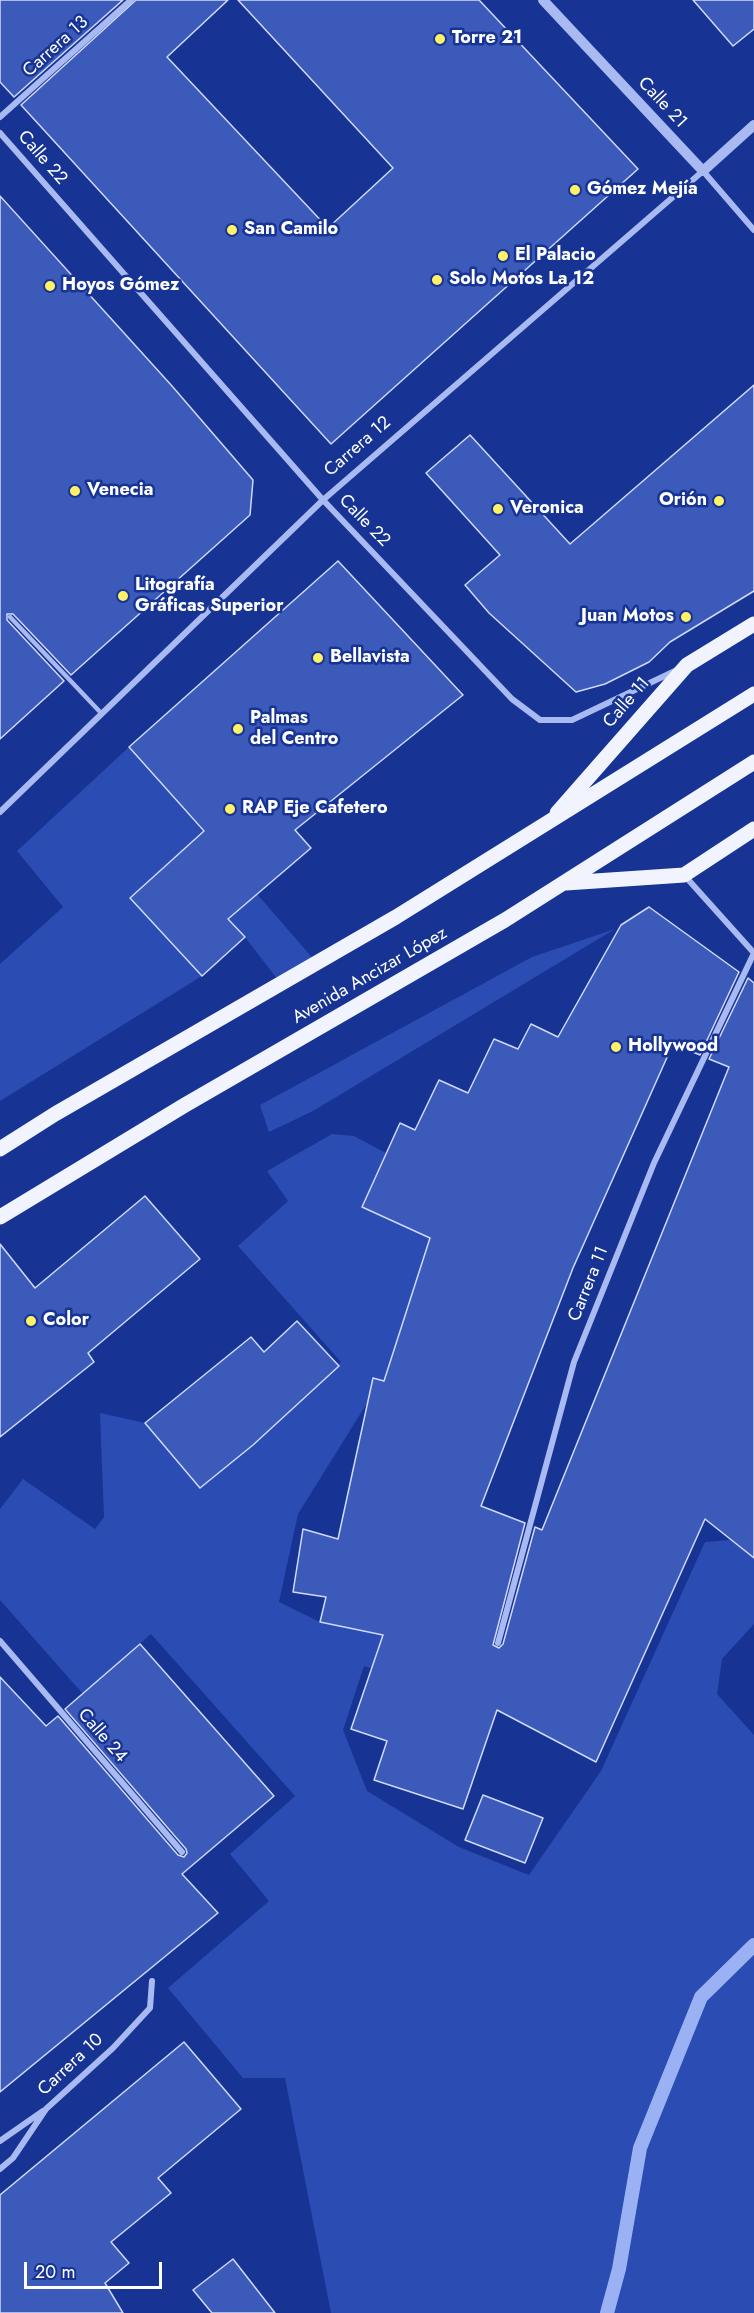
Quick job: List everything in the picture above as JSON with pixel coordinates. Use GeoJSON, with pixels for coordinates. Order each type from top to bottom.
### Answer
{"type":"FeatureCollection","features":[{"type":"Feature","properties":{"kind":"main road","name":"Calle 11"},"geometry":{"type":"LineString","coordinates":[[545,827],[687,665],[754,624]]}},
{"type":"Feature","properties":{"kind":"main road","name":"Avenida Ancizar López"},"geometry":{"type":"LineString","coordinates":[[0,1149],[56,1114],[385,924],[545,827],[754,694]]}},
{"type":"Feature","properties":{"kind":"main road","name":"Avenida Ancizar López"},"geometry":{"type":"LineString","coordinates":[[0,1217],[99,1155],[495,926],[754,762]]}},
{"type":"Feature","properties":{"kind":"main road"},"geometry":{"type":"LineString","coordinates":[[563,884],[684,874],[754,830]]}},
{"type":"Feature","properties":{"kind":"street","name":"Carrera 13"},"geometry":{"type":"LineString","coordinates":[[0,117],[131,0]]}},
{"type":"Feature","properties":{"kind":"street","name":"Calle 21"},"geometry":{"type":"LineString","coordinates":[[543,0],[703,171],[754,230]]}},
{"type":"Feature","properties":{"kind":"street","name":"Carrera 12"},"geometry":{"type":"LineString","coordinates":[[0,812],[323,500],[703,171],[754,124]]}},
{"type":"Feature","properties":{"kind":"street","name":"Calle 22"},"geometry":{"type":"LineString","coordinates":[[0,133],[323,500],[512,699],[540,720],[572,720],[687,665]]}},
{"type":"Feature","properties":{"kind":"street"},"geometry":{"type":"LineString","coordinates":[[684,874],[754,953]]}},
{"type":"Feature","properties":{"kind":"street","name":"Carrera 11"},"geometry":{"type":"LineString","coordinates":[[498,1643],[574,1362],[654,1163],[754,953]]}},
{"type":"Feature","properties":{"kind":"street","name":"Calle 24"},"geometry":{"type":"LineString","coordinates":[[0,1641],[182,1852]]}},
{"type":"Feature","properties":{"kind":"street","name":"Carrera 10"},"geometry":{"type":"LineString","coordinates":[[0,2169],[14,2158],[45,2109],[113,2048],[150,2008],[152,1981]]}},
{"type":"Feature","properties":{"kind":"street"},"geometry":{"type":"LineString","coordinates":[[0,2141],[45,2109]]}},
{"type":"Feature","properties":{"kind":"lane"},"geometry":{"type":"LineString","coordinates":[[10,617],[102,714]]}},
{"type":"Feature","properties":{"kind":"shaded area"},"geometry":{"type":"Polygon","coordinates":[[[129,747],[317,963],[281,984],[245,937],[173,860],[202,976],[0,1101],[0,964],[63,907],[17,851],[129,747]]]}},
{"type":"Feature","properties":{"kind":"shaded area"},"geometry":{"type":"Polygon","coordinates":[[[615,929],[313,1111],[269,1132],[260,1105],[532,957],[615,929]]]}},
{"type":"Feature","properties":{"kind":"shaded area"},"geometry":{"type":"Polygon","coordinates":[[[332,1134],[354,1136],[386,1153],[362,1207],[432,1239],[378,1402],[369,1400],[298,1514],[279,1602],[320,1622],[458,1651],[491,1705],[364,1666],[343,1730],[367,1791],[459,1847],[529,1875],[601,1771],[705,1542],[730,1540],[754,1558],[754,1624],[722,1659],[717,1694],[754,1735],[754,2313],[331,2313],[285,2078],[243,2078],[168,1988],[269,1901],[230,1854],[295,1796],[151,1634],[83,1694],[0,1600],[0,1509],[23,1479],[95,1529],[104,1517],[100,1413],[145,1423],[200,1488],[276,1424],[341,1362],[238,1246],[288,1201],[267,1171],[332,1134]]]}},
{"type":"Feature","properties":{"kind":"building"},"geometry":{"type":"Polygon","coordinates":[[[0,0],[123,0],[14,97],[0,82],[0,0]]]}},
{"type":"Feature","properties":{"kind":"building"},"geometry":{"type":"Polygon","coordinates":[[[136,0],[228,0],[167,57],[328,228],[393,168],[238,0],[479,0],[638,169],[331,444],[21,105],[136,0]]]}},
{"type":"Feature","properties":{"kind":"building"},"geometry":{"type":"Polygon","coordinates":[[[693,0],[754,0],[754,29],[733,46],[693,0]]]}},
{"type":"Feature","properties":{"kind":"building"},"geometry":{"type":"Polygon","coordinates":[[[0,196],[172,386],[253,480],[250,515],[71,675],[13,614],[7,614],[7,620],[64,681],[0,739],[0,196]]]}},
{"type":"Feature","properties":{"kind":"building"},"geometry":{"type":"Polygon","coordinates":[[[754,385],[754,591],[670,642],[649,662],[605,684],[576,692],[489,613],[465,585],[500,555],[426,473],[470,435],[570,544],[754,385]]]}},
{"type":"Feature","properties":{"kind":"building"},"geometry":{"type":"Polygon","coordinates":[[[338,561],[463,695],[295,830],[311,848],[228,919],[245,937],[202,976],[130,898],[204,831],[129,747],[338,561]]]}},
{"type":"Feature","properties":{"kind":"building"},"geometry":{"type":"Polygon","coordinates":[[[649,907],[739,972],[700,1055],[673,1044],[573,1268],[481,1506],[525,1523],[493,1645],[499,1648],[503,1644],[535,1527],[542,1530],[729,1067],[709,1059],[748,978],[754,983],[754,1558],[705,1519],[596,1762],[497,1710],[463,1809],[374,1780],[387,1741],[351,1729],[383,1635],[320,1622],[326,1597],[293,1592],[303,1529],[338,1539],[373,1378],[384,1381],[430,1238],[362,1207],[400,1123],[415,1130],[439,1080],[468,1093],[494,1039],[518,1049],[531,1024],[558,1037],[621,925],[649,907]]]}},
{"type":"Feature","properties":{"kind":"building"},"geometry":{"type":"Polygon","coordinates":[[[145,1196],[200,1259],[88,1353],[94,1362],[0,1437],[0,1244],[35,1288],[145,1196]]]}},
{"type":"Feature","properties":{"kind":"building"},"geometry":{"type":"Polygon","coordinates":[[[297,1321],[339,1366],[253,1445],[200,1488],[145,1423],[251,1337],[264,1352],[297,1321]]]}},
{"type":"Feature","properties":{"kind":"building"},"geometry":{"type":"Polygon","coordinates":[[[140,1644],[274,1796],[182,1874],[218,1913],[0,2092],[0,1677],[46,1726],[58,1716],[178,1855],[184,1857],[187,1853],[186,1849],[65,1709],[140,1644]]]}},
{"type":"Feature","properties":{"kind":"building"},"geometry":{"type":"Polygon","coordinates":[[[483,1795],[543,1818],[525,1863],[465,1840],[483,1795]]]}},
{"type":"Feature","properties":{"kind":"building"},"geometry":{"type":"Polygon","coordinates":[[[184,2042],[241,2109],[158,2178],[171,2193],[111,2242],[129,2263],[105,2283],[123,2313],[0,2313],[0,2195],[184,2042]]]}},
{"type":"Feature","properties":{"kind":"building"},"geometry":{"type":"Polygon","coordinates":[[[233,2259],[275,2313],[212,2313],[193,2290],[233,2259]]]}},
{"type":"Feature","properties":{"kind":"waterway"},"geometry":{"type":"LineString","coordinates":[[607,2313],[619,2269],[640,2148],[701,1997],[754,1945]]}},
{"type":"Feature","properties":{"kind":"place","name":"Torre 21"},"geometry":{"type":"Point","coordinates":[440,39]}},
{"type":"Feature","properties":{"kind":"place","name":"Gómez Mejía"},"geometry":{"type":"Point","coordinates":[575,190]}},
{"type":"Feature","properties":{"kind":"place","name":"San Camilo"},"geometry":{"type":"Point","coordinates":[232,230]}},
{"type":"Feature","properties":{"kind":"place","name":"El Palacio"},"geometry":{"type":"Point","coordinates":[503,256]}},
{"type":"Feature","properties":{"kind":"place","name":"Solo Motos La 12"},"geometry":{"type":"Point","coordinates":[437,280]}},
{"type":"Feature","properties":{"kind":"place","name":"Hoyos Gómez"},"geometry":{"type":"Point","coordinates":[50,286]}},
{"type":"Feature","properties":{"kind":"place","name":"Venecia"},"geometry":{"type":"Point","coordinates":[75,491]}},
{"type":"Feature","properties":{"kind":"place","name":"Orión"},"geometry":{"type":"Point","coordinates":[719,501]}},
{"type":"Feature","properties":{"kind":"place","name":"Veronica"},"geometry":{"type":"Point","coordinates":[498,509]}},
{"type":"Feature","properties":{"kind":"place","name":"Litografía Gráficas Superior"},"geometry":{"type":"Point","coordinates":[123,596]}},
{"type":"Feature","properties":{"kind":"place","name":"Juan Motos"},"geometry":{"type":"Point","coordinates":[686,617]}},
{"type":"Feature","properties":{"kind":"place","name":"Bellavista"},"geometry":{"type":"Point","coordinates":[318,658]}},
{"type":"Feature","properties":{"kind":"place","name":"Palmas del Centro"},"geometry":{"type":"Point","coordinates":[238,729]}},
{"type":"Feature","properties":{"kind":"place","name":"RAP Eje Cafetero"},"geometry":{"type":"Point","coordinates":[230,809]}},
{"type":"Feature","properties":{"kind":"place","name":"Hollywood"},"geometry":{"type":"Point","coordinates":[616,1047]}},
{"type":"Feature","properties":{"kind":"place","name":"Color"},"geometry":{"type":"Point","coordinates":[31,1321]}}]}
